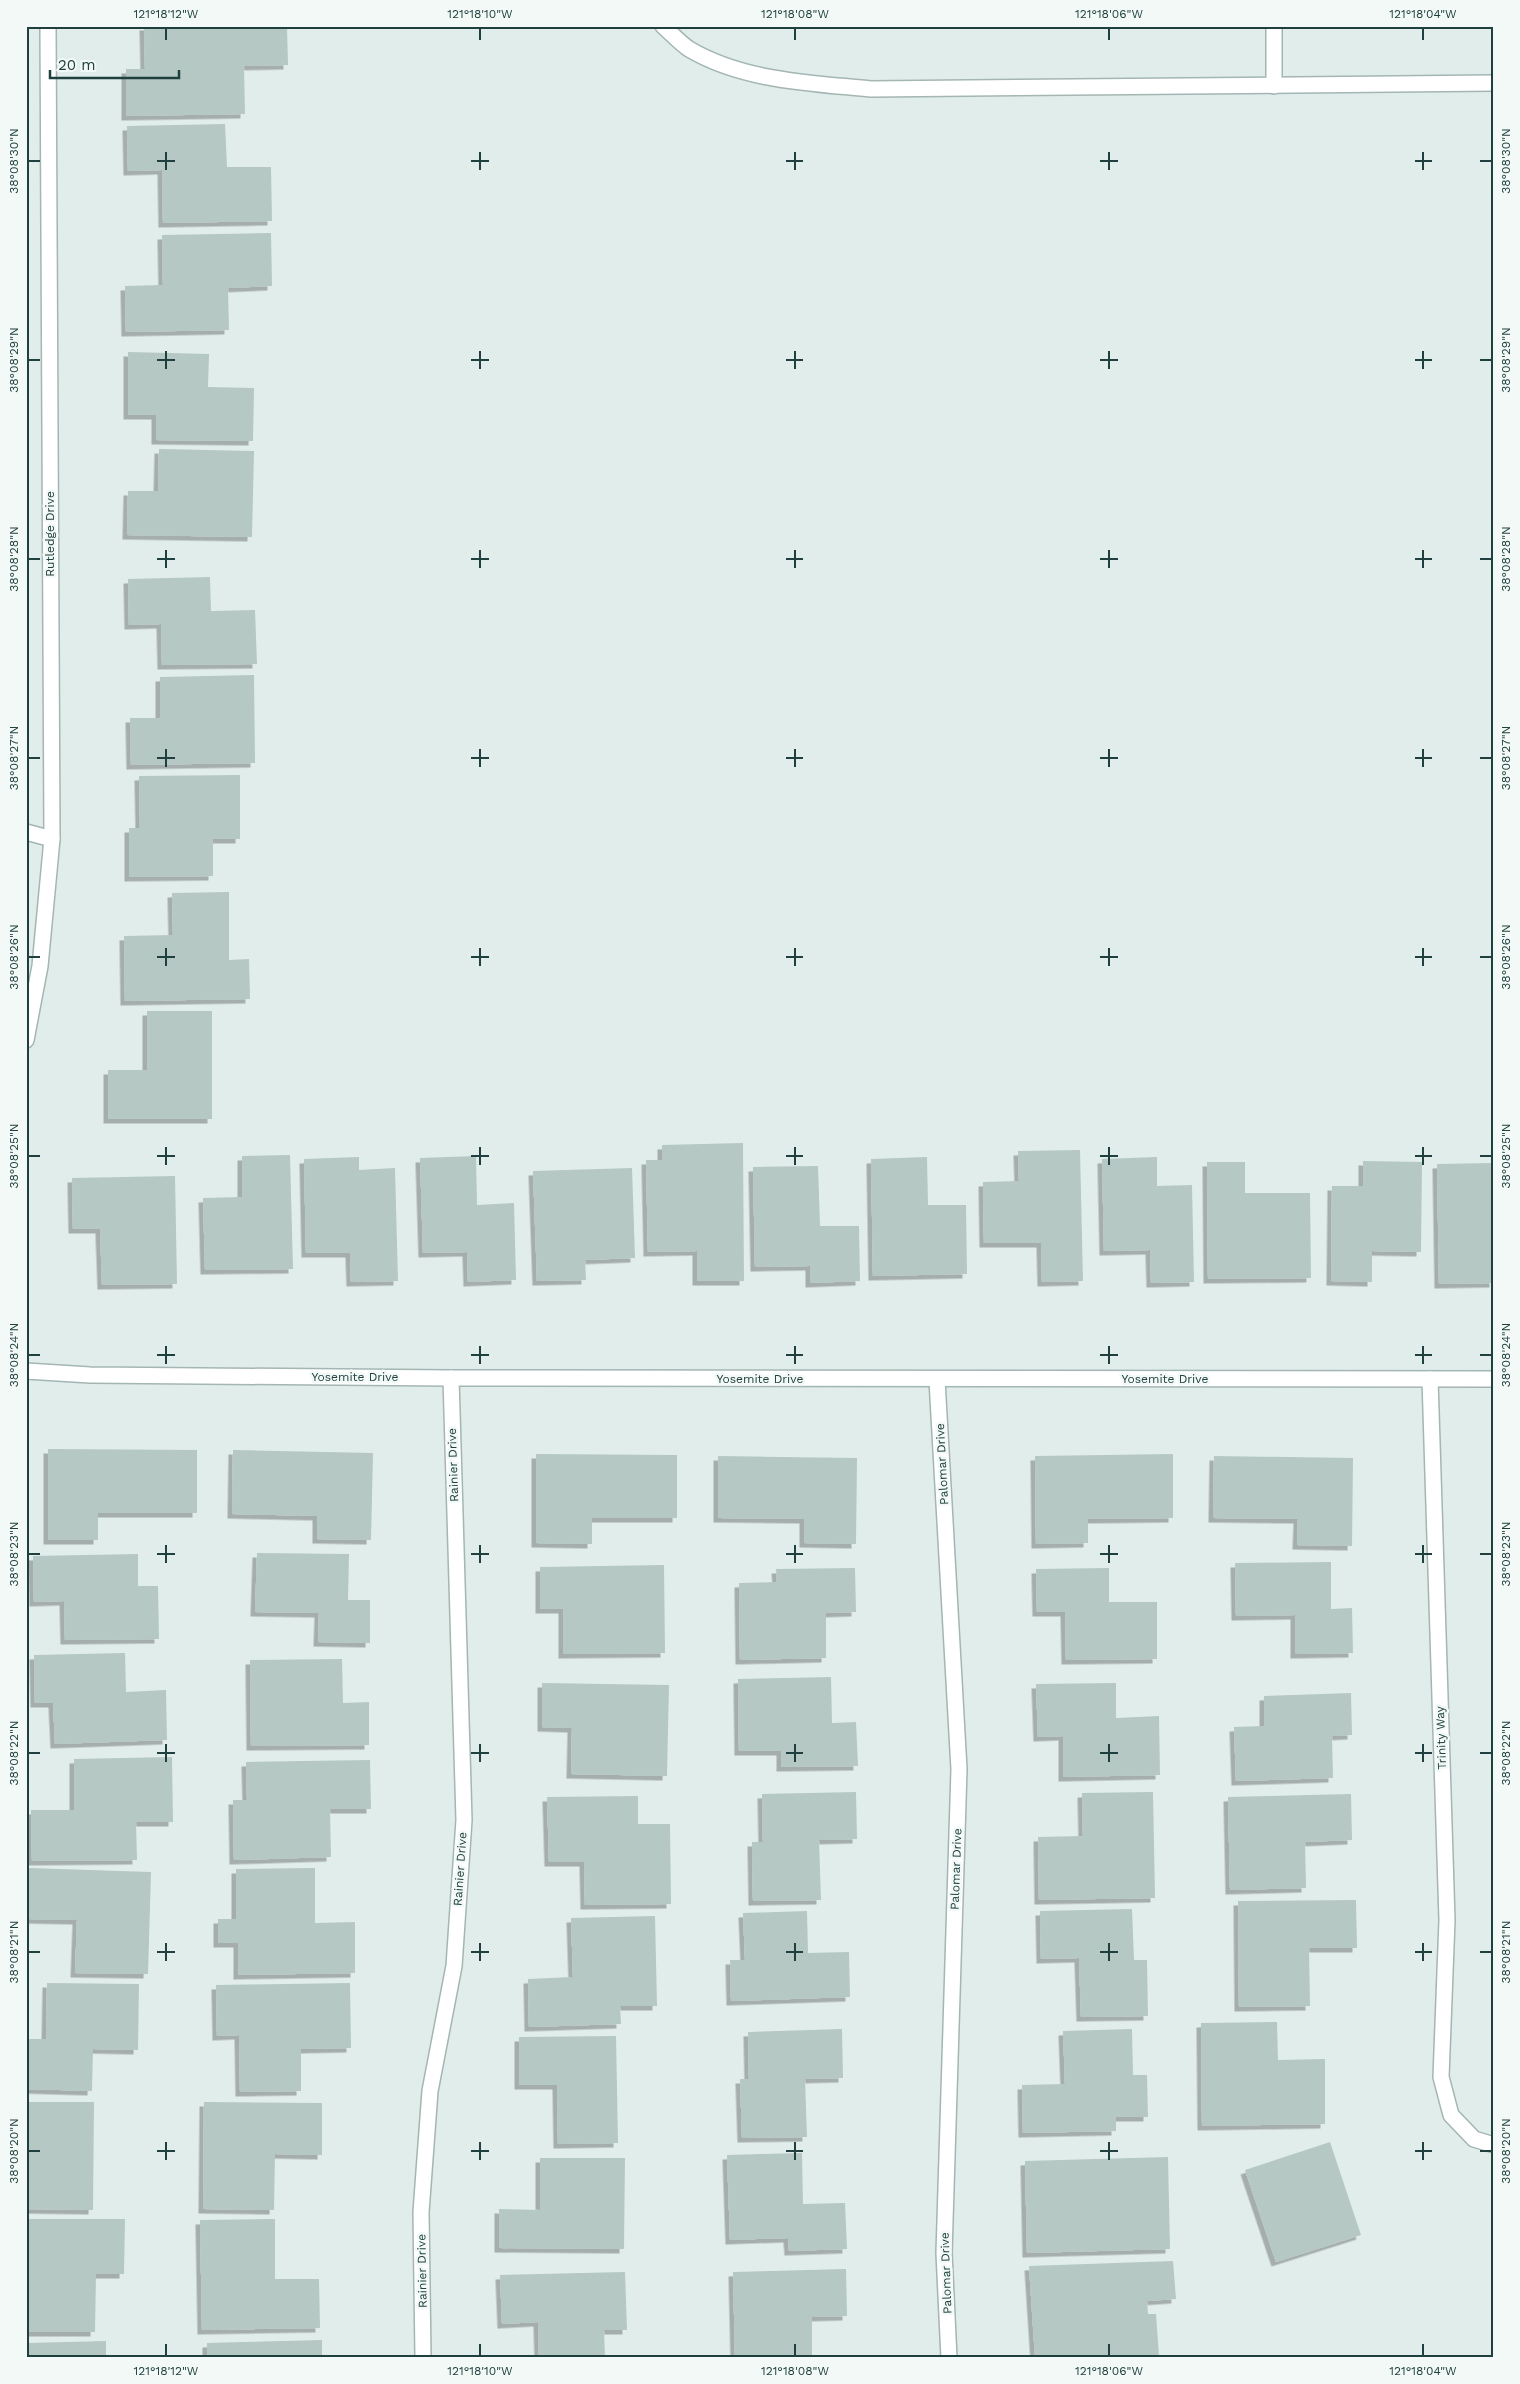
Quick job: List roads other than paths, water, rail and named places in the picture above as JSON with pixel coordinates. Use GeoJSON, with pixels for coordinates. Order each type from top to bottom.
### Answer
{"type":"FeatureCollection","features":[{"type":"Feature","properties":{"kind":"street","name":"Rutledge Drive"},"geometry":{"type":"LineString","coordinates":[[26,1040],[40,966],[52,839],[48,26]]}},
{"type":"Feature","properties":{"kind":"street"},"geometry":{"type":"LineString","coordinates":[[663,26],[688,48],[734,69],[800,82],[871,88],[1494,84]]}},
{"type":"Feature","properties":{"kind":"street"},"geometry":{"type":"LineString","coordinates":[[1274,26],[1274,86]]}},
{"type":"Feature","properties":{"kind":"street"},"geometry":{"type":"LineString","coordinates":[[26,832],[52,839]]}},
{"type":"Feature","properties":{"kind":"street","name":"Yosemite Drive"},"geometry":{"type":"LineString","coordinates":[[26,1371],[90,1375],[451,1378],[937,1380],[1494,1379]]}},
{"type":"Feature","properties":{"kind":"street","name":"Rainier Drive"},"geometry":{"type":"LineString","coordinates":[[423,2358],[421,2212],[430,2091],[454,1966],[464,1820],[451,1378]]}},
{"type":"Feature","properties":{"kind":"street","name":"Trinity Way"},"geometry":{"type":"LineString","coordinates":[[1430,1379],[1446,1920],[1442,2077],[1451,2115],[1474,2139],[1494,2144]]}},
{"type":"Feature","properties":{"kind":"street","name":"Palomar Drive"},"geometry":{"type":"LineString","coordinates":[[937,1380],[959,1769],[944,2253],[949,2358]]}}]}
